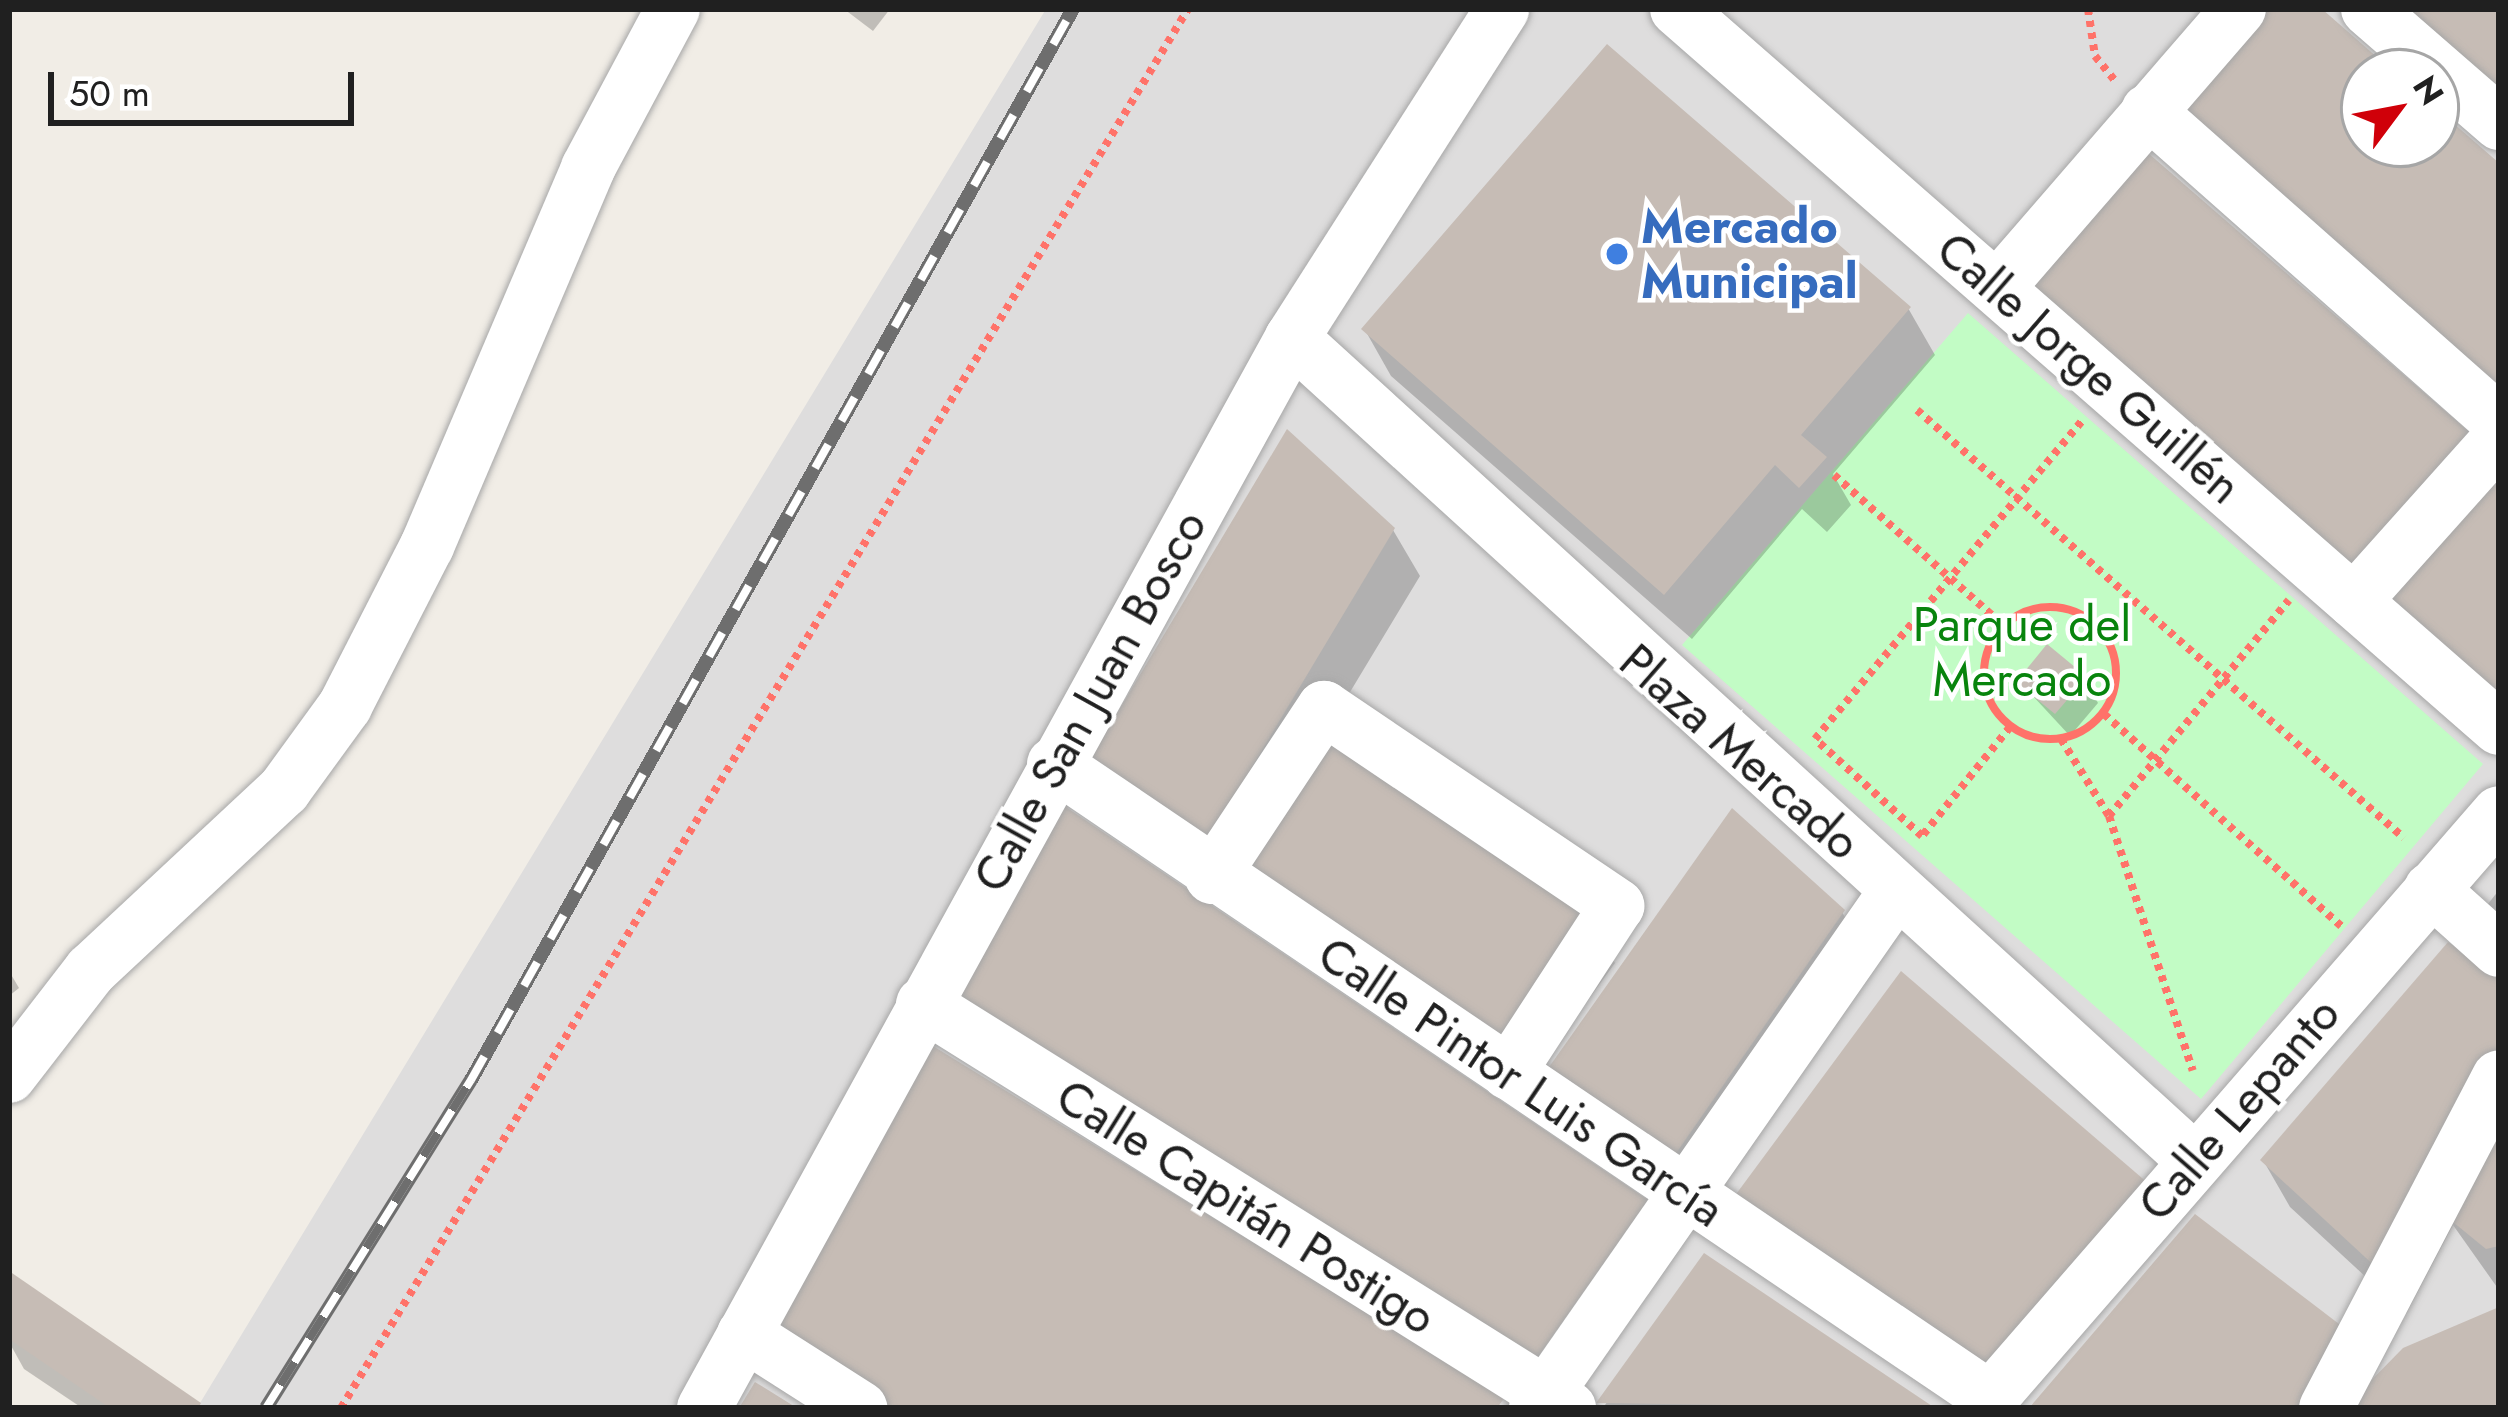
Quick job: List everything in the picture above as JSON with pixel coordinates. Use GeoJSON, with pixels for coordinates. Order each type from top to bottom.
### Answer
{"type":"FeatureCollection","features":[{"type":"Feature","properties":{"kind":"street","name":"Calle San Juan Bosco"},"geometry":{"type":"LineString","coordinates":[[704,1408],[1292,338],[1502,9]]}},
{"type":"Feature","properties":{"kind":"street","name":"Calle Jorge Guillén"},"geometry":{"type":"LineString","coordinates":[[1677,9],[2499,728]]}},
{"type":"Feature","properties":{"kind":"street"},"geometry":{"type":"LineString","coordinates":[[1998,287],[2239,9]]}},
{"type":"Feature","properties":{"kind":"street"},"geometry":{"type":"LineString","coordinates":[[2368,9],[2499,123]]}},
{"type":"Feature","properties":{"kind":"street"},"geometry":{"type":"LineString","coordinates":[[9,1076],[92,970],[216,861],[345,706],[652,18]]}},
{"type":"Feature","properties":{"kind":"street"},"geometry":{"type":"LineString","coordinates":[[2148,111],[2499,422]]}},
{"type":"Feature","properties":{"kind":"street","name":"Plaza Mercado"},"geometry":{"type":"LineString","coordinates":[[1292,338],[2194,1160]]}},
{"type":"Feature","properties":{"kind":"street"},"geometry":{"type":"LineString","coordinates":[[2354,601],[2499,439]]}},
{"type":"Feature","properties":{"kind":"street"},"geometry":{"type":"LineString","coordinates":[[1212,877],[1324,708],[1617,906],[1508,1073]]}},
{"type":"Feature","properties":{"kind":"street","name":"Calle Pintor Luis García"},"geometry":{"type":"LineString","coordinates":[[1054,764],[1212,877],[1688,1191],[1986,1403]]}},
{"type":"Feature","properties":{"kind":"street","name":"Calle Lepanto"},"geometry":{"type":"LineString","coordinates":[[1986,1403],[2499,813]]}},
{"type":"Feature","properties":{"kind":"street"},"geometry":{"type":"LineString","coordinates":[[2431,889],[2499,950]]}},
{"type":"Feature","properties":{"kind":"street"},"geometry":{"type":"LineString","coordinates":[[1550,1403],[1688,1191],[1897,890]]}},
{"type":"Feature","properties":{"kind":"street","name":"Calle Capitán Postigo"},"geometry":{"type":"LineString","coordinates":[[923,1004],[1550,1403]]}},
{"type":"Feature","properties":{"kind":"street"},"geometry":{"type":"LineString","coordinates":[[2326,1408],[2499,1077]]}},
{"type":"Feature","properties":{"kind":"street"},"geometry":{"type":"LineString","coordinates":[[744,1334],[860,1408]]}},
{"type":"Feature","properties":{"kind":"path"},"geometry":{"type":"LineString","coordinates":[[340,1408],[1189,9]]}},
{"type":"Feature","properties":{"kind":"path"},"geometry":{"type":"LineString","coordinates":[[2088,9],[2095,56],[2148,111]]}},
{"type":"Feature","properties":{"kind":"path"},"geometry":{"type":"LineString","coordinates":[[1917,410],[2404,838]]}},
{"type":"Feature","properties":{"kind":"path"},"geometry":{"type":"LineString","coordinates":[[2010,727],[1922,836],[1815,739],[2092,410]]}},
{"type":"Feature","properties":{"kind":"path"},"geometry":{"type":"LineString","coordinates":[[1834,476],[2003,626]]}},
{"type":"Feature","properties":{"kind":"path"},"geometry":{"type":"LineString","coordinates":[[2109,815],[2298,590]]}},
{"type":"Feature","properties":{"kind":"path"},"geometry":{"type":"LineString","coordinates":[[2010,727],[1984,666],[2003,626],[2044,607],[2099,628],[2116,670],[2104,714],[2061,740]]}},
{"type":"Feature","properties":{"kind":"path"},"geometry":{"type":"LineString","coordinates":[[2104,714],[2373,955]]}},
{"type":"Feature","properties":{"kind":"path"},"geometry":{"type":"LineString","coordinates":[[2010,727],[2061,740],[2109,815],[2193,1071]]}},
{"type":"Feature","properties":{"kind":"shaded area"},"geometry":{"type":"Polygon","coordinates":[[[1046,9],[2499,9],[2499,1408],[197,1408],[1046,9]]]}},
{"type":"Feature","properties":{"kind":"green space","name":"Parque del Mercado"},"geometry":{"type":"Polygon","coordinates":[[[1968,313],[2483,764],[2201,1099],[1682,645],[1968,313]]]}},
{"type":"Feature","properties":{"kind":"building"},"geometry":{"type":"Polygon","coordinates":[[[2263,9],[2322,9],[2367,48],[2340,48],[2340,168],[2460,168],[2460,129],[2499,163],[2499,397],[2171,114],[2263,9]]]}},
{"type":"Feature","properties":{"kind":"building"},"geometry":{"type":"Polygon","coordinates":[[[2390,9],[2499,9],[2499,104],[2460,70],[2460,48],[2435,48],[2390,9]]]}},
{"type":"Feature","properties":{"kind":"building","name":"Mercado Municipal"},"geometry":{"type":"Polygon","coordinates":[[[1607,44],[1911,307],[1801,435],[1827,457],[1799,488],[1775,465],[1664,595],[1361,329],[1607,44]]]}},
{"type":"Feature","properties":{"kind":"building"},"geometry":{"type":"Polygon","coordinates":[[[2140,146],[2474,436],[2353,573],[2021,277],[2140,146]]]}},
{"type":"Feature","properties":{"kind":"building"},"geometry":{"type":"Polygon","coordinates":[[[1287,429],[1395,528],[1201,852],[1083,770],[1287,429]]]}},
{"type":"Feature","properties":{"kind":"building"},"geometry":{"type":"Polygon","coordinates":[[[2499,469],[2499,693],[2387,595],[2499,469]]]}},
{"type":"Feature","properties":{"kind":"building"},"geometry":{"type":"Polygon","coordinates":[[[2047,644],[2087,677],[2055,714],[2016,682],[2047,644]]]}},
{"type":"Feature","properties":{"kind":"building"},"geometry":{"type":"Polygon","coordinates":[[[1334,736],[1591,914],[1497,1044],[1240,876],[1334,736]]]}},
{"type":"Feature","properties":{"kind":"building"},"geometry":{"type":"Polygon","coordinates":[[[1060,803],[1648,1200],[1533,1364],[948,1002],[1060,803]]]}},
{"type":"Feature","properties":{"kind":"building"},"geometry":{"type":"Polygon","coordinates":[[[1732,808],[1845,910],[1670,1162],[1542,1077],[1732,808]]]}},
{"type":"Feature","properties":{"kind":"building"},"geometry":{"type":"Polygon","coordinates":[[[2448,942],[2499,977],[2499,1043],[2379,1270],[2260,1160],[2448,942]]]}},
{"type":"Feature","properties":{"kind":"building"},"geometry":{"type":"Polygon","coordinates":[[[1901,971],[2149,1184],[1980,1370],[1731,1201],[1901,971]]]}},
{"type":"Feature","properties":{"kind":"building"},"geometry":{"type":"Polygon","coordinates":[[[928,1043],[1505,1397],[1497,1408],[893,1408],[768,1331],[928,1043]]]}},
{"type":"Feature","properties":{"kind":"building"},"geometry":{"type":"Polygon","coordinates":[[[2499,1107],[2499,1246],[2486,1249],[2442,1213],[2499,1107]]]}},
{"type":"Feature","properties":{"kind":"building"},"geometry":{"type":"Polygon","coordinates":[[[2195,1214],[2343,1327],[2299,1408],[2029,1408],[2195,1214]]]}},
{"type":"Feature","properties":{"kind":"building"},"geometry":{"type":"Polygon","coordinates":[[[1704,1253],[1935,1408],[1596,1403],[1704,1253]]]}},
{"type":"Feature","properties":{"kind":"building"},"geometry":{"type":"Polygon","coordinates":[[[9,1271],[201,1403],[198,1408],[110,1408],[9,1339],[9,1271]]]}},
{"type":"Feature","properties":{"kind":"building"},"geometry":{"type":"Polygon","coordinates":[[[2499,1307],[2499,1408],[2344,1408],[2403,1348],[2499,1307]]]}},
{"type":"Feature","properties":{"kind":"building"},"geometry":{"type":"Polygon","coordinates":[[[755,1382],[797,1408],[739,1408],[755,1382]]]}},
{"type":"Feature","properties":{"kind":"railway"},"geometry":{"type":"LineString","coordinates":[[266,1408],[471,1080],[1073,9]]}},
{"type":"Feature","properties":{"kind":"place","name":"Mercado Municipal"},"geometry":{"type":"Point","coordinates":[1617,254]}}]}
